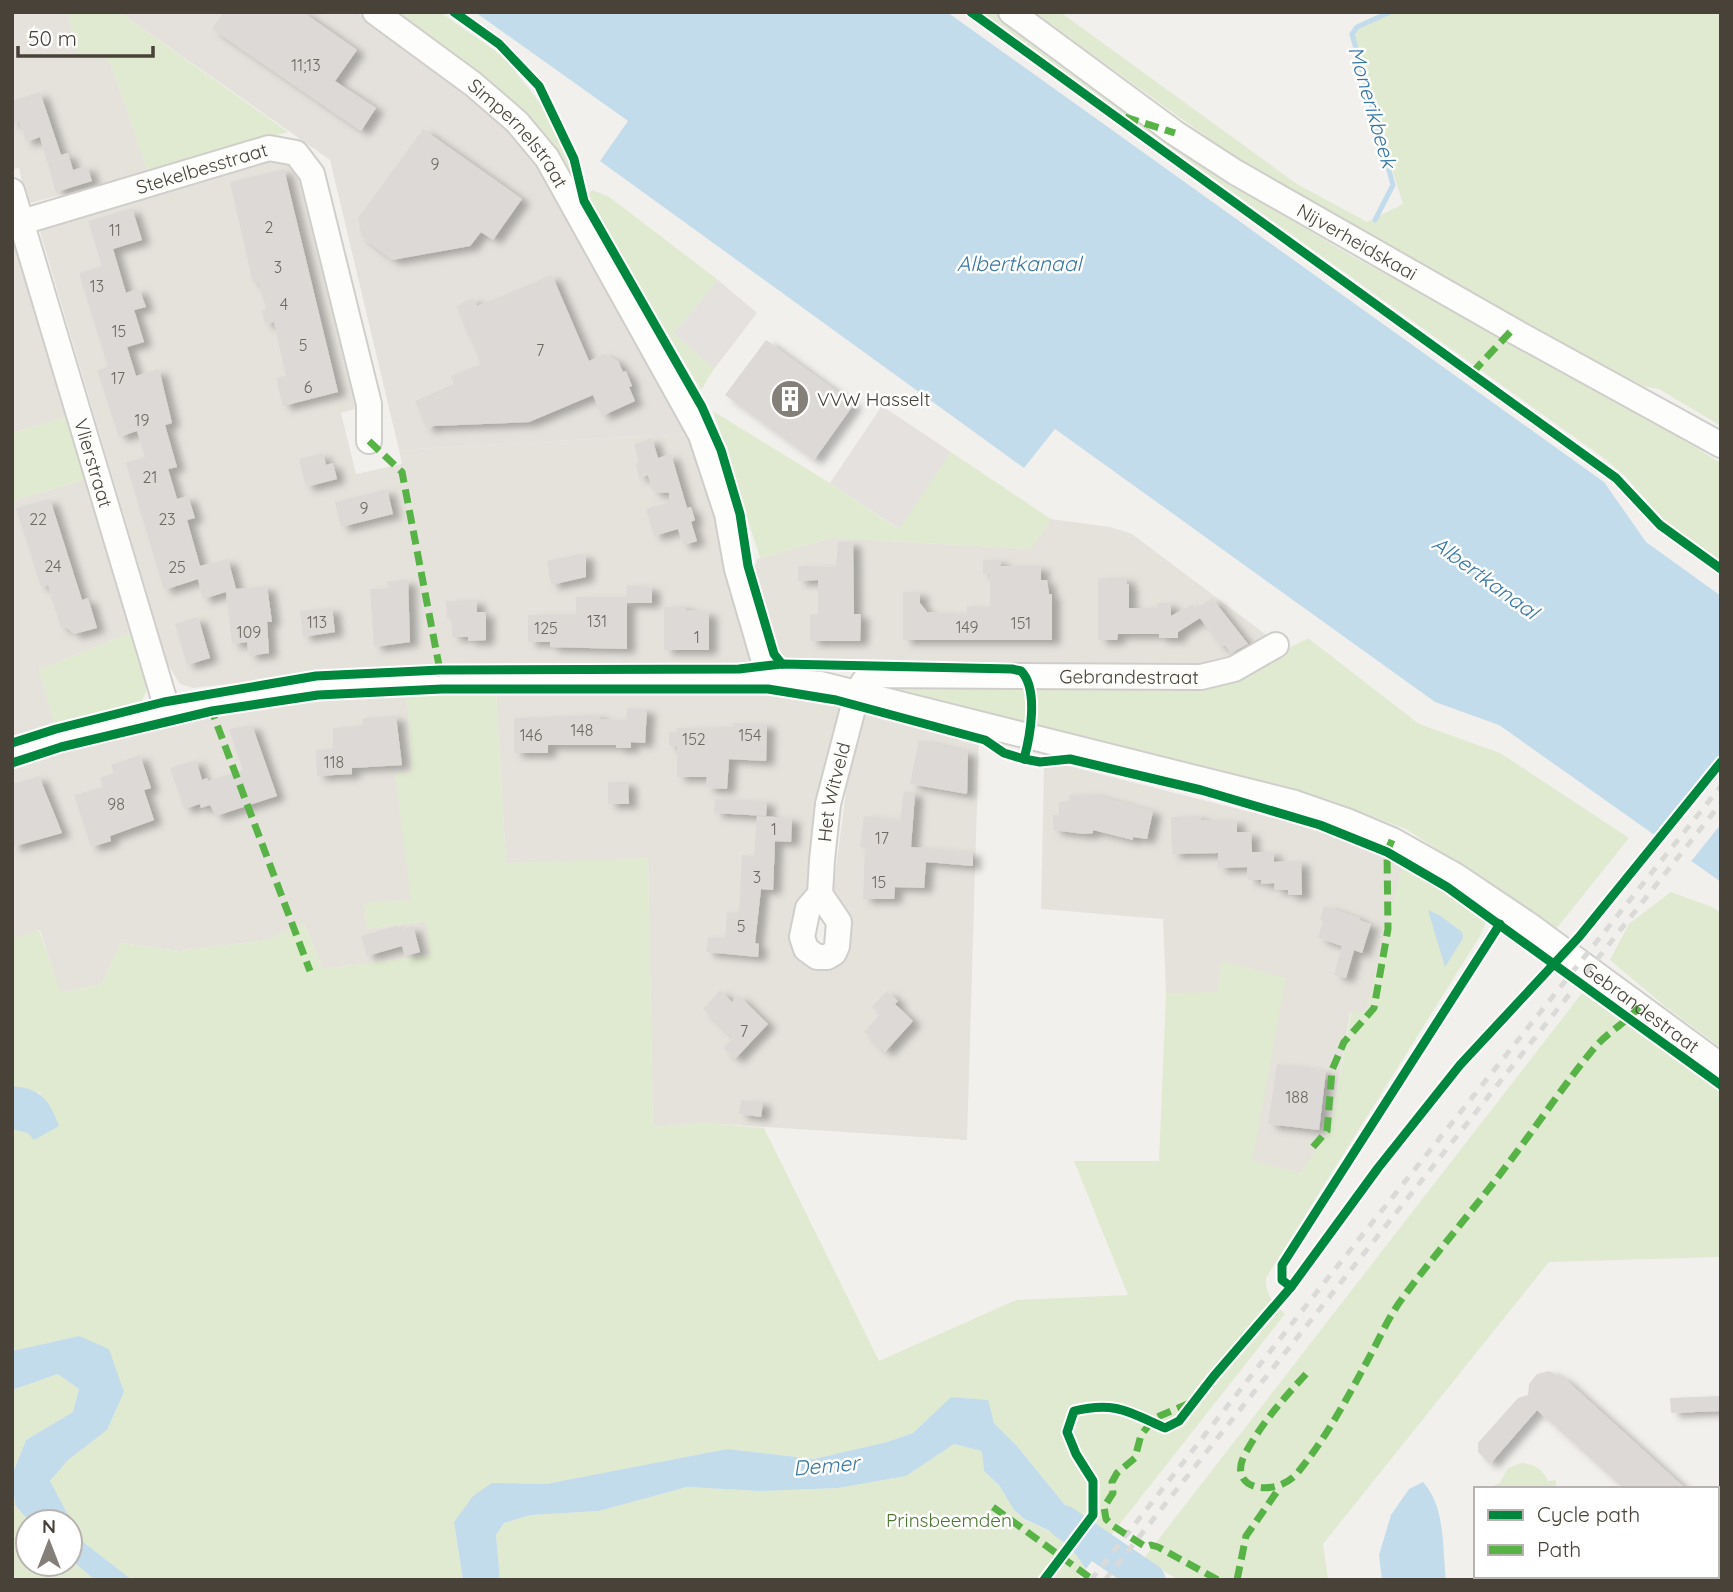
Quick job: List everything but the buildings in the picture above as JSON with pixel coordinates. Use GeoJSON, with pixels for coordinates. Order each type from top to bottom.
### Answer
{"type":"FeatureCollection","features":[{"type":"Feature","properties":{"kind":"street","name":"Simpernelstraat"},"geometry":{"type":"LineString","coordinates":[[375,12],[473,84],[517,122],[547,158],[701,435],[727,514],[737,569],[767,679]]}},
{"type":"Feature","properties":{"kind":"street","name":"Nijverheidskaai"},"geometry":{"type":"LineString","coordinates":[[1011,12],[1175,133],[1235,172],[1721,445]]}},
{"type":"Feature","properties":{"kind":"street","name":"Stekelbesstraat"},"geometry":{"type":"LineString","coordinates":[[17,224],[269,148],[296,153],[312,174],[369,404],[369,441]]}},
{"type":"Feature","properties":{"kind":"street","name":"Vlierstraat"},"geometry":{"type":"LineString","coordinates":[[12,191],[17,224],[168,712]]}},
{"type":"Feature","properties":{"kind":"street","name":"Gebrandestraat"},"geometry":{"type":"LineString","coordinates":[[857,693],[863,681],[872,675],[1201,677],[1234,668],[1276,645]]}},
{"type":"Feature","properties":{"kind":"street","name":"Gebrandestraat"},"geometry":{"type":"LineString","coordinates":[[12,753],[59,738],[209,702],[317,686],[442,679],[767,679],[820,684],[1295,803],[1358,825],[1392,840],[1456,876],[1529,925],[1721,1066]]}},
{"type":"Feature","properties":{"kind":"street","name":"Het Witveld"},"geometry":{"type":"LineString","coordinates":[[820,894],[828,804],[857,693]]}},
{"type":"Feature","properties":{"kind":"shaded area"},"geometry":{"type":"Polygon","coordinates":[[[12,12],[67,12],[78,53],[103,55],[111,64],[148,172],[27,204],[19,168],[12,169],[12,12]]]}},
{"type":"Feature","properties":{"kind":"shaded area"},"geometry":{"type":"Polygon","coordinates":[[[119,12],[356,12],[448,77],[487,107],[523,145],[551,185],[691,433],[399,450],[330,160],[119,12]]]}},
{"type":"Feature","properties":{"kind":"shaded area"},"geometry":{"type":"Polygon","coordinates":[[[272,154],[294,161],[304,177],[362,407],[341,413],[356,474],[402,464],[399,450],[691,433],[718,517],[755,655],[750,664],[521,663],[379,667],[193,688],[180,684],[168,665],[38,225],[272,154]]]}},
{"type":"Feature","properties":{"kind":"shaded area"},"geometry":{"type":"Polygon","coordinates":[[[12,242],[18,247],[70,416],[12,433],[12,242]]]}},
{"type":"Feature","properties":{"kind":"shaded area"},"geometry":{"type":"Polygon","coordinates":[[[718,280],[757,313],[714,369],[674,333],[718,280]]]}},
{"type":"Feature","properties":{"kind":"shaded area"},"geometry":{"type":"Polygon","coordinates":[[[882,406],[951,452],[899,529],[830,483],[882,406]]]}},
{"type":"Feature","properties":{"kind":"shaded area"},"geometry":{"type":"Polygon","coordinates":[[[89,478],[135,631],[39,670],[54,723],[12,736],[12,501],[89,478]]]}},
{"type":"Feature","properties":{"kind":"shaded area"},"geometry":{"type":"Polygon","coordinates":[[[1051,519],[1110,527],[1132,534],[1273,640],[1221,667],[797,662],[784,661],[777,650],[755,566],[757,559],[831,538],[1030,549],[1051,519]]]}},
{"type":"Feature","properties":{"kind":"shaded area"},"geometry":{"type":"Polygon","coordinates":[[[781,688],[839,699],[842,707],[809,887],[792,940],[793,949],[807,962],[846,928],[845,908],[833,891],[855,723],[863,711],[873,709],[979,738],[967,1140],[704,1123],[653,1127],[648,859],[506,863],[496,692],[781,688]]]}},
{"type":"Feature","properties":{"kind":"shaded area"},"geometry":{"type":"Polygon","coordinates":[[[407,696],[412,773],[395,774],[412,900],[364,903],[367,929],[427,921],[431,955],[323,969],[304,923],[267,940],[179,951],[121,943],[102,984],[60,993],[40,930],[12,940],[12,770],[108,737],[221,712],[309,702],[407,696]]]}},
{"type":"Feature","properties":{"kind":"shaded area"},"geometry":{"type":"Polygon","coordinates":[[[1064,765],[1317,829],[1403,865],[1366,1012],[1350,1013],[1331,1127],[1301,1173],[1252,1162],[1221,962],[1218,993],[1166,993],[1163,919],[1041,909],[1044,766],[1064,765]]]}},
{"type":"Feature","properties":{"kind":"green space"},"geometry":{"type":"Polygon","coordinates":[[[67,12],[119,12],[288,132],[148,172],[111,64],[103,55],[78,53],[67,12]]]}},
{"type":"Feature","properties":{"kind":"green space"},"geometry":{"type":"Polygon","coordinates":[[[392,12],[440,12],[504,57],[540,103],[569,162],[572,174],[568,175],[539,128],[520,107],[458,58],[392,12]]]}},
{"type":"Feature","properties":{"kind":"green space"},"geometry":{"type":"Polygon","coordinates":[[[981,12],[995,12],[1248,194],[1350,255],[1594,385],[1721,463],[1721,561],[1662,518],[1625,476],[1605,459],[981,12]]]}},
{"type":"Feature","properties":{"kind":"green space"},"geometry":{"type":"Polygon","coordinates":[[[1033,12],[1060,12],[1297,184],[1367,222],[1403,204],[1349,33],[1395,12],[1721,12],[1721,426],[1659,389],[1643,386],[1341,226],[1282,191],[1033,12]]]}},
{"type":"Feature","properties":{"kind":"green space"},"geometry":{"type":"Polygon","coordinates":[[[592,190],[608,196],[718,280],[674,333],[714,369],[701,390],[587,197],[592,190]]]}},
{"type":"Feature","properties":{"kind":"green space"},"geometry":{"type":"Polygon","coordinates":[[[713,411],[830,483],[898,529],[951,452],[1051,519],[1031,549],[831,538],[760,558],[713,411]]]}},
{"type":"Feature","properties":{"kind":"green space"},"geometry":{"type":"Polygon","coordinates":[[[70,416],[89,478],[12,501],[12,433],[70,416]]]}},
{"type":"Feature","properties":{"kind":"green space"},"geometry":{"type":"Polygon","coordinates":[[[135,631],[149,684],[142,701],[54,723],[39,670],[135,631]]]}},
{"type":"Feature","properties":{"kind":"green space"},"geometry":{"type":"Polygon","coordinates":[[[1308,638],[1419,724],[1500,753],[1629,838],[1557,928],[1406,829],[1327,799],[1291,789],[1034,726],[1033,682],[1241,674],[1308,638]]]}},
{"type":"Feature","properties":{"kind":"green space"},"geometry":{"type":"Polygon","coordinates":[[[877,680],[1025,682],[1027,726],[879,692],[877,680]]]}},
{"type":"Feature","properties":{"kind":"green space"},"geometry":{"type":"Polygon","coordinates":[[[496,692],[506,863],[648,858],[653,1127],[704,1123],[764,1128],[879,1361],[1016,1300],[1128,1295],[1074,1161],[1159,1161],[1166,993],[1218,992],[1221,961],[1286,978],[1252,1161],[1301,1173],[1331,1127],[1351,1013],[1366,1011],[1403,865],[1486,922],[1480,936],[1266,1278],[1268,1294],[1285,1314],[1108,1539],[1074,1516],[1016,1445],[994,1423],[987,1400],[951,1397],[913,1433],[887,1442],[814,1459],[727,1449],[546,1484],[492,1483],[454,1522],[463,1580],[132,1580],[84,1543],[84,1508],[64,1508],[50,1481],[68,1460],[107,1430],[124,1392],[79,1336],[12,1351],[12,1129],[28,1133],[41,1093],[12,1086],[12,940],[39,930],[61,993],[102,984],[121,943],[179,951],[267,940],[304,923],[323,969],[430,955],[426,921],[367,929],[364,903],[411,900],[395,774],[412,773],[407,696],[496,692]]]}},
{"type":"Feature","properties":{"kind":"green space"},"geometry":{"type":"Polygon","coordinates":[[[1671,892],[1721,913],[1721,1048],[1610,960],[1629,924],[1671,892]]]}},
{"type":"Feature","properties":{"kind":"green space"},"geometry":{"type":"Polygon","coordinates":[[[1582,993],[1721,1092],[1721,1257],[1549,1262],[1323,1544],[1328,1580],[1178,1580],[1144,1558],[1582,993]]]}},
{"type":"Feature","properties":{"kind":"green space"},"geometry":{"type":"Polygon","coordinates":[[[58,1374],[79,1389],[73,1412],[26,1440],[12,1475],[12,1390],[58,1374]]]}},
{"type":"Feature","properties":{"kind":"green space","name":"Prinsbeemden"},"geometry":{"type":"Polygon","coordinates":[[[954,1444],[983,1451],[984,1471],[999,1485],[1014,1510],[1024,1520],[1063,1537],[1086,1569],[1077,1580],[500,1580],[496,1535],[504,1523],[531,1515],[599,1511],[687,1487],[760,1491],[838,1488],[906,1476],[954,1444]]]}},
{"type":"Feature","properties":{"kind":"green space"},"geometry":{"type":"Polygon","coordinates":[[[1521,1463],[1538,1468],[1548,1481],[1556,1480],[1556,1487],[1494,1487],[1499,1484],[1508,1468],[1521,1463]]]}},
{"type":"Feature","properties":{"kind":"green space"},"geometry":{"type":"Polygon","coordinates":[[[12,1483],[18,1508],[14,1508],[14,1578],[84,1578],[84,1571],[95,1580],[12,1580],[12,1483]]]}},
{"type":"Feature","properties":{"kind":"water","name":"Albertkanaal"},"geometry":{"type":"Polygon","coordinates":[[[475,12],[947,12],[1604,482],[1646,542],[1721,596],[1721,882],[1499,725],[1435,702],[1055,429],[1024,468],[600,161],[628,121],[475,12]]]}},
{"type":"Feature","properties":{"kind":"water"},"geometry":{"type":"Polygon","coordinates":[[[1428,910],[1462,932],[1463,938],[1445,967],[1428,910]]]}},
{"type":"Feature","properties":{"kind":"water"},"geometry":{"type":"Polygon","coordinates":[[[12,1086],[31,1090],[43,1097],[59,1126],[34,1140],[28,1133],[12,1129],[12,1086]]]}},
{"type":"Feature","properties":{"kind":"water"},"geometry":{"type":"Polygon","coordinates":[[[79,1336],[109,1349],[124,1392],[107,1430],[68,1460],[50,1481],[64,1508],[18,1508],[15,1505],[12,1475],[26,1440],[73,1412],[79,1389],[58,1374],[12,1390],[12,1351],[79,1336]]]}},
{"type":"Feature","properties":{"kind":"water"},"geometry":{"type":"Polygon","coordinates":[[[951,1397],[988,1400],[994,1423],[1016,1445],[1074,1516],[1108,1539],[1086,1569],[1063,1537],[1024,1519],[1014,1510],[999,1485],[984,1471],[982,1451],[954,1444],[906,1476],[838,1488],[760,1491],[687,1487],[599,1511],[531,1515],[504,1523],[496,1535],[500,1580],[463,1580],[454,1522],[473,1496],[492,1483],[546,1484],[727,1449],[814,1459],[887,1442],[913,1433],[951,1397]]]}},
{"type":"Feature","properties":{"kind":"water"},"geometry":{"type":"Polygon","coordinates":[[[1423,1482],[1436,1504],[1439,1516],[1446,1580],[1382,1580],[1379,1555],[1391,1515],[1409,1489],[1423,1482]]]}},
{"type":"Feature","properties":{"kind":"water"},"geometry":{"type":"Polygon","coordinates":[[[84,1543],[132,1580],[95,1580],[84,1571],[84,1543]]]}},
{"type":"Feature","properties":{"kind":"pier"},"geometry":{"type":"Polygon","coordinates":[[[1721,754],[1721,824],[1689,864],[1653,839],[1721,754]]]}},
{"type":"Feature","properties":{"kind":"waterway","name":"Monerikbeek"},"geometry":{"type":"LineString","coordinates":[[1375,220],[1393,185],[1352,34],[1357,27],[1390,12]]}},
{"type":"Feature","properties":{"kind":"waterway","name":"Demer"},"geometry":{"type":"LineString","coordinates":[[1064,1522],[1149,1580]]}},
{"type":"Feature","properties":{"kind":"railway"},"geometry":{"type":"LineString","coordinates":[[1091,1580],[1316,1293],[1721,786]]}},
{"type":"Feature","properties":{"kind":"railway"},"geometry":{"type":"LineString","coordinates":[[1105,1580],[1721,803]]}},
{"type":"Feature","properties":{"kind":"marked path"},"geometry":{"type":"LineString","coordinates":[[1125,117],[1175,133]]}},
{"type":"Feature","properties":{"kind":"marked path"},"geometry":{"type":"LineString","coordinates":[[1472,373],[1512,330]]}},
{"type":"Feature","properties":{"kind":"marked path"},"geometry":{"type":"LineString","coordinates":[[369,441],[402,472],[441,676]]}},
{"type":"Feature","properties":{"kind":"marked path"},"geometry":{"type":"LineString","coordinates":[[210,706],[310,971]]}},
{"type":"Feature","properties":{"kind":"marked path"},"geometry":{"type":"LineString","coordinates":[[1313,1147],[1327,1131],[1332,1070],[1344,1042],[1374,1008],[1388,929],[1387,852],[1392,840]]}},
{"type":"Feature","properties":{"kind":"marked path"},"geometry":{"type":"LineString","coordinates":[[1306,1374],[1265,1422],[1245,1454],[1241,1467],[1242,1476],[1248,1483],[1267,1488],[1290,1480],[1299,1471],[1338,1414],[1399,1303],[1494,1182],[1584,1060],[1639,1007]]}},
{"type":"Feature","properties":{"kind":"marked path"},"geometry":{"type":"LineString","coordinates":[[1190,1403],[1157,1417],[1149,1425],[1141,1435],[1135,1458],[1117,1473],[1112,1482],[1113,1493],[1104,1507],[1106,1519],[1113,1526],[1146,1547],[1158,1547],[1218,1580]]}},
{"type":"Feature","properties":{"kind":"marked path"},"geometry":{"type":"LineString","coordinates":[[1237,1580],[1246,1536],[1280,1487]]}},
{"type":"Feature","properties":{"kind":"marked path"},"geometry":{"type":"LineString","coordinates":[[993,1507],[1093,1580]]}},
{"type":"Feature","properties":{"kind":"cycle path"},"geometry":{"type":"LineString","coordinates":[[454,12],[499,44],[539,86],[574,159],[584,201],[702,407],[721,450],[740,514],[748,566],[774,654],[782,664]]}},
{"type":"Feature","properties":{"kind":"cycle path"},"geometry":{"type":"LineString","coordinates":[[971,12],[1616,478],[1660,525],[1721,569]]}},
{"type":"Feature","properties":{"kind":"cycle path"},"geometry":{"type":"LineString","coordinates":[[12,743],[164,702],[316,676],[440,670],[739,669],[782,664],[1021,671],[1027,679],[1031,701],[1029,738],[1024,759]]}},
{"type":"Feature","properties":{"kind":"cycle path"},"geometry":{"type":"LineString","coordinates":[[12,763],[61,747],[212,711],[318,695],[442,689],[768,689],[836,700],[985,740],[1004,753],[1024,759],[1040,762],[1070,759],[1201,790],[1320,825],[1387,852],[1447,887],[1721,1085]]}},
{"type":"Feature","properties":{"kind":"cycle path"},"geometry":{"type":"LineString","coordinates":[[1044,1580],[1093,1515],[1093,1481],[1076,1454],[1067,1432],[1074,1411],[1111,1408],[1131,1413],[1165,1428],[1179,1421],[1291,1287],[1378,1168],[1460,1065],[1579,937],[1721,762]]}},
{"type":"Feature","properties":{"kind":"cycle path"},"geometry":{"type":"LineString","coordinates":[[1291,1287],[1282,1280],[1282,1265],[1500,924]]}},
{"type":"Feature","properties":{"kind":"place","name":"VVW Hasselt"},"geometry":{"type":"Point","coordinates":[790,399]}}]}
